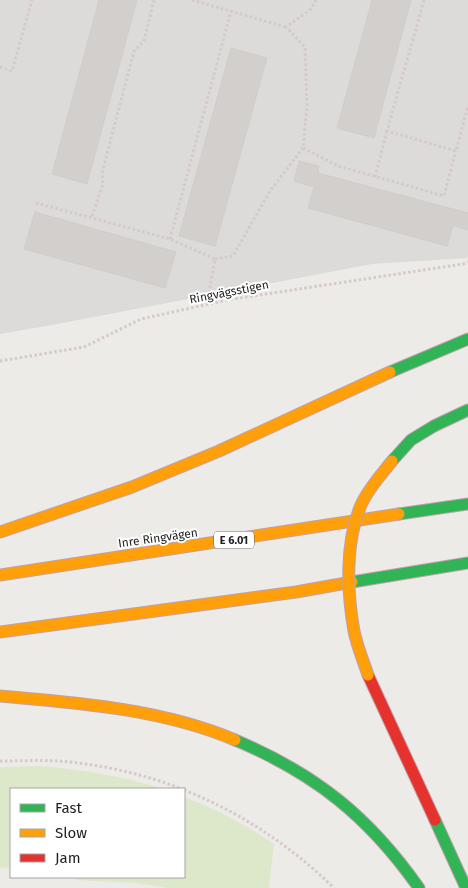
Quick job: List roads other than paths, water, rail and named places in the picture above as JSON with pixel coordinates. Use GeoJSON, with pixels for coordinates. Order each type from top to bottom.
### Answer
{"type":"FeatureCollection","features":[{"type":"Feature","properties":{"kind":"highway"},"geometry":{"type":"LineString","coordinates":[[0,532],[141,483],[219,451],[378,377],[468,339]]}},
{"type":"Feature","properties":{"kind":"highway"},"geometry":{"type":"LineString","coordinates":[[466,888],[368,675],[357,645],[349,578],[354,529],[361,506],[374,484],[411,440],[434,426],[468,410]]}},
{"type":"Feature","properties":{"kind":"highway","name":"Inre Ringvägen"},"geometry":{"type":"LineString","coordinates":[[0,575],[468,504]]}},
{"type":"Feature","properties":{"kind":"highway"},"geometry":{"type":"LineString","coordinates":[[0,632],[296,592],[468,563]]}},
{"type":"Feature","properties":{"kind":"highway"},"geometry":{"type":"LineString","coordinates":[[0,696],[47,700],[135,712],[206,730],[262,751],[323,787],[356,814],[383,841],[419,888]]}}]}
